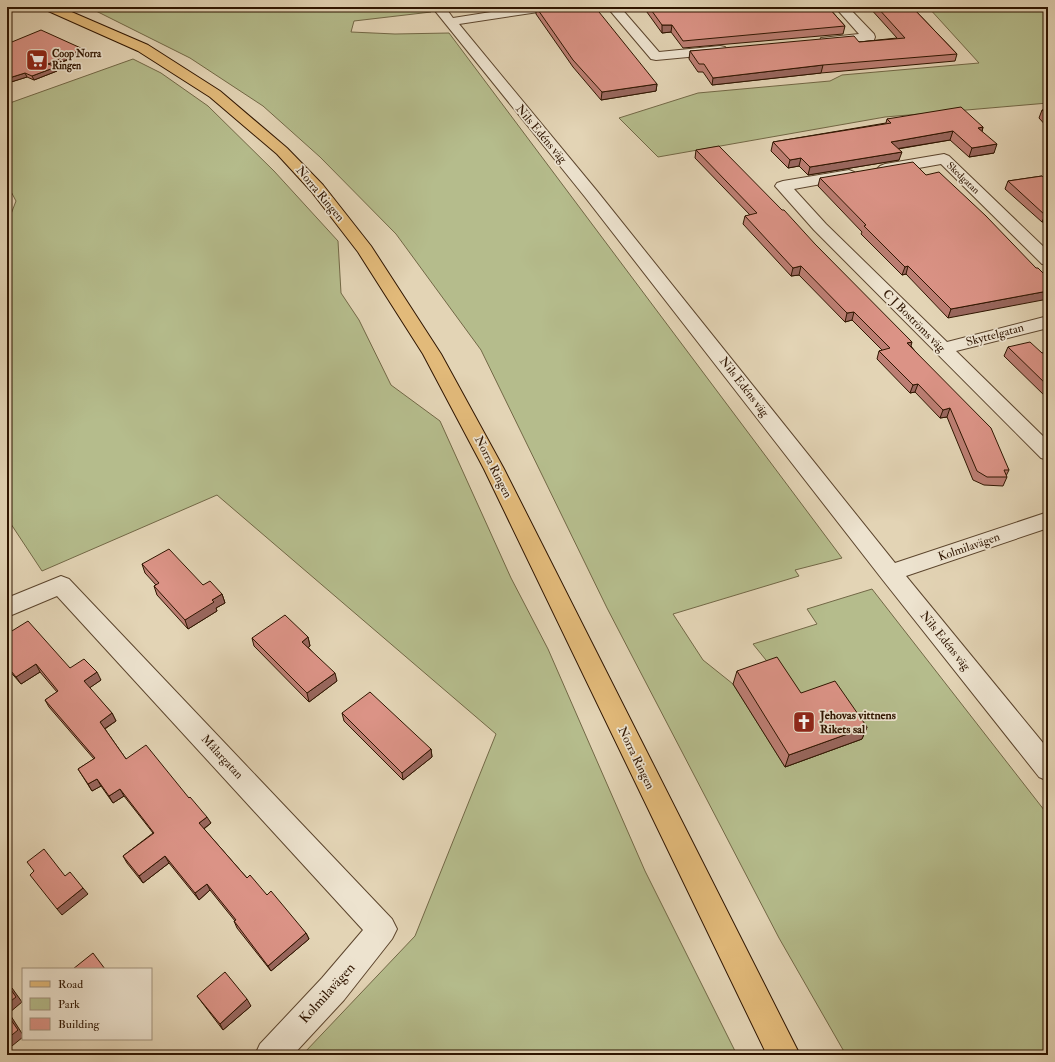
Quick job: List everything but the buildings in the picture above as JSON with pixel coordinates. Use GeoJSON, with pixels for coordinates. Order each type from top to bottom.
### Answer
{"type":"FeatureCollection","features":[{"type":"Feature","properties":{"kind":"main road","name":"Norra Ringen"},"geometry":{"type":"LineString","coordinates":[[50,7],[143,48],[215,94],[282,151],[317,188],[365,250],[432,354],[494,469],[658,804],[784,1055]]}},
{"type":"Feature","properties":{"kind":"street","name":"Nils Edéns väg"},"geometry":{"type":"LineString","coordinates":[[438,7],[591,194],[890,573],[1048,769]]}},
{"type":"Feature","properties":{"kind":"street"},"geometry":{"type":"LineString","coordinates":[[450,22],[545,7]]}},
{"type":"Feature","properties":{"kind":"street"},"geometry":{"type":"LineString","coordinates":[[612,7],[656,56],[735,49]]}},
{"type":"Feature","properties":{"kind":"street"},"geometry":{"type":"LineString","coordinates":[[814,42],[870,37],[842,7]]}},
{"type":"Feature","properties":{"kind":"street","name":"Skedgatan"},"geometry":{"type":"LineString","coordinates":[[783,186],[944,159],[1048,260]]}},
{"type":"Feature","properties":{"kind":"street","name":"C J Boströms väg"},"geometry":{"type":"LineString","coordinates":[[783,186],[820,227],[1048,453]]}},
{"type":"Feature","properties":{"kind":"street","name":"Skyttelgatan"},"geometry":{"type":"LineString","coordinates":[[942,349],[1048,322]]}},
{"type":"Feature","properties":{"kind":"street","name":"Kolmilavägen"},"geometry":{"type":"LineString","coordinates":[[890,573],[1048,520]]}},
{"type":"Feature","properties":{"kind":"street","name":"Målargatan"},"geometry":{"type":"LineString","coordinates":[[7,608],[61,585],[382,929]]}},
{"type":"Feature","properties":{"kind":"street","name":"Kolmilavägen"},"geometry":{"type":"LineString","coordinates":[[270,1055],[332,989],[382,929]]}},
{"type":"Feature","properties":{"kind":"green space"},"geometry":{"type":"Polygon","coordinates":[[[88,7],[428,7],[431,12],[354,21],[351,32],[395,34],[449,33],[842,558],[795,570],[799,576],[673,614],[703,660],[733,684],[785,767],[862,739],[796,705],[774,670],[753,644],[817,624],[807,609],[872,589],[1048,815],[1048,1055],[846,1055],[779,938],[607,608],[481,350],[396,234],[320,157],[263,106],[190,58],[88,7]]]}},
{"type":"Feature","properties":{"kind":"green space"},"geometry":{"type":"Polygon","coordinates":[[[928,7],[1048,7],[1048,103],[885,117],[658,157],[619,118],[698,93],[830,81],[842,75],[979,63],[928,7]]]}},
{"type":"Feature","properties":{"kind":"green space"},"geometry":{"type":"Polygon","coordinates":[[[133,59],[161,73],[208,106],[274,171],[338,241],[341,293],[359,320],[391,385],[440,421],[511,578],[548,649],[645,871],[737,1055],[308,1055],[305,1052],[415,936],[496,734],[217,495],[42,571],[7,518],[7,215],[11,214],[16,201],[7,184],[7,104],[133,59]]]}},
{"type":"Feature","properties":{"kind":"place","name":"Coop Norra Ringen"},"geometry":{"type":"Point","coordinates":[37,60]}},
{"type":"Feature","properties":{"kind":"place","name":"Jehovas vittnens Rikets sal"},"geometry":{"type":"Point","coordinates":[804,722]}}]}
